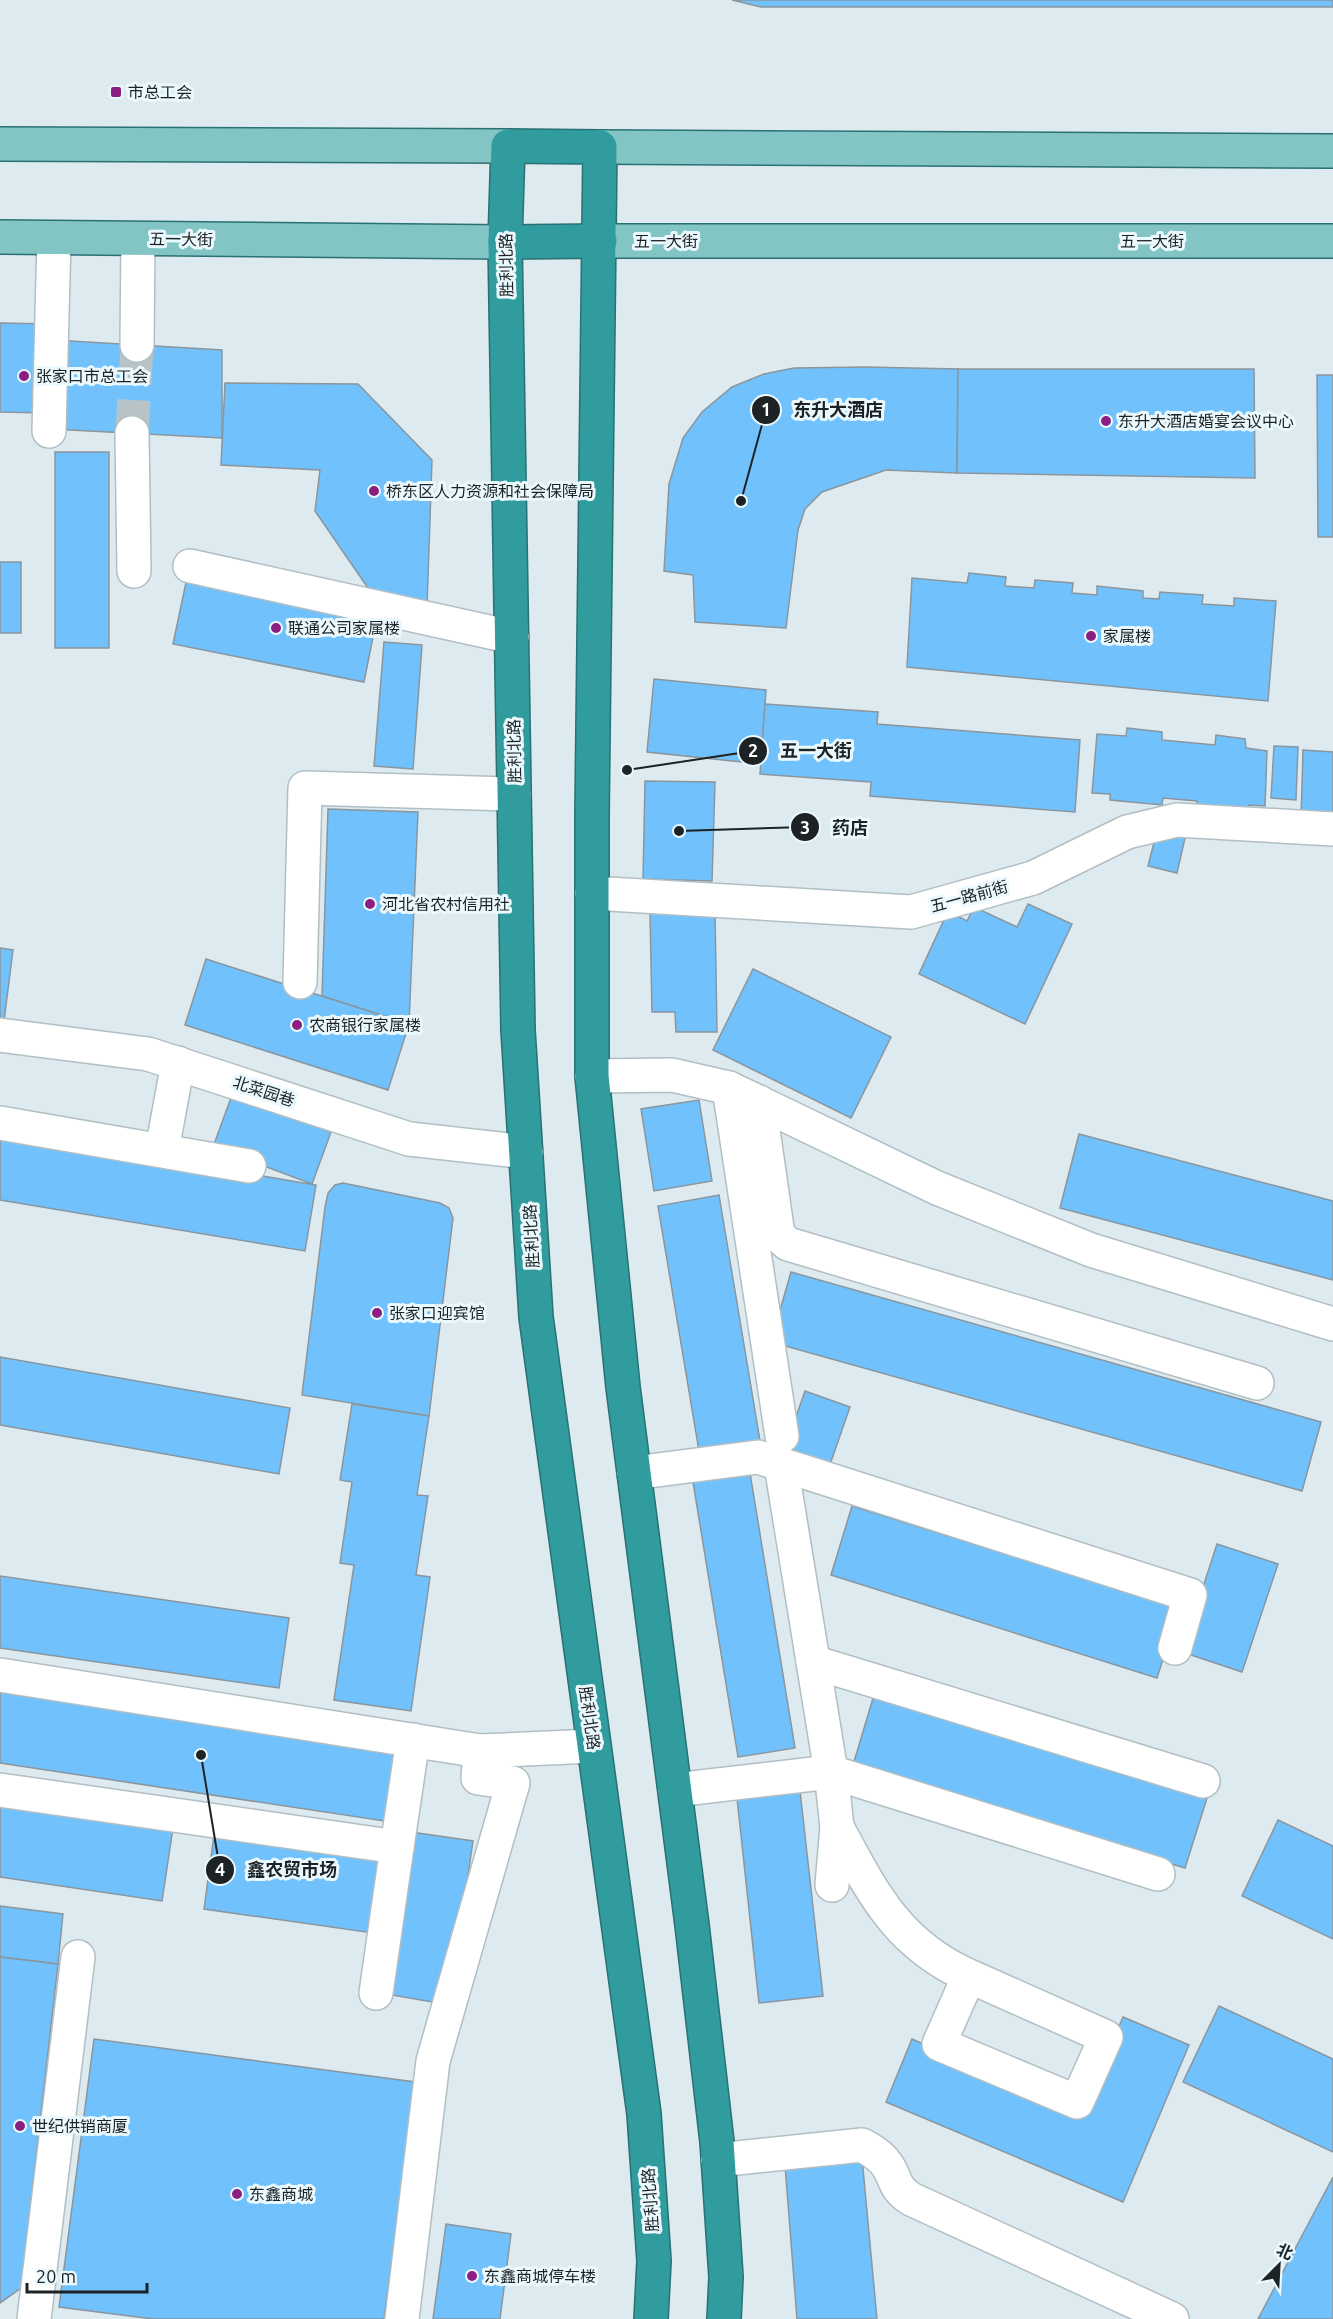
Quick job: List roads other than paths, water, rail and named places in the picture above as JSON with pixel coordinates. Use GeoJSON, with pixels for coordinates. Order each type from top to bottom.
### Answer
{"type":"FeatureCollection","features":[{"type":"Feature","properties":{"kind":"highway"},"geometry":{"type":"LineString","coordinates":[[508,146],[600,147],[592,1076],[623,1387],[694,1936],[718,2160],[726,2277],[724,2319]]}},
{"type":"Feature","properties":{"kind":"highway","name":"胜利北路"},"geometry":{"type":"LineString","coordinates":[[508,146],[505,242],[518,1030],[536,1317],[644,2114],[654,2261],[651,2319]]}},
{"type":"Feature","properties":{"kind":"highway","name":"五一大街"},"geometry":{"type":"LineString","coordinates":[[505,242],[600,242]]}},
{"type":"Feature","properties":{"kind":"main road"},"geometry":{"type":"LineString","coordinates":[[0,144],[508,146]]}},
{"type":"Feature","properties":{"kind":"main road"},"geometry":{"type":"LineString","coordinates":[[600,147],[1333,151]]}},
{"type":"Feature","properties":{"kind":"main road","name":"五一大街"},"geometry":{"type":"LineString","coordinates":[[0,237],[505,242]]}},
{"type":"Feature","properties":{"kind":"main road","name":"五一大街"},"geometry":{"type":"LineString","coordinates":[[600,242],[1333,241]]}},
{"type":"Feature","properties":{"kind":"street"},"geometry":{"type":"LineString","coordinates":[[49,431],[54,238]]}},
{"type":"Feature","properties":{"kind":"street"},"geometry":{"type":"LineString","coordinates":[[137,345],[138,239]]}},
{"type":"Feature","properties":{"kind":"street"},"geometry":{"type":"LineString","coordinates":[[132,433],[134,572]]}},
{"type":"Feature","properties":{"kind":"street"},"geometry":{"type":"LineString","coordinates":[[190,566],[512,638]]}},
{"type":"Feature","properties":{"kind":"street"},"geometry":{"type":"LineString","coordinates":[[300,982],[305,788],[514,794]]}},
{"type":"Feature","properties":{"kind":"street","name":"五一路前街"},"geometry":{"type":"LineString","coordinates":[[592,893],[911,912],[1033,878],[1127,832],[1177,820],[1333,829]]}},
{"type":"Feature","properties":{"kind":"street","name":"北菜园巷"},"geometry":{"type":"LineString","coordinates":[[0,1035],[148,1054],[409,1139],[526,1152]]}},
{"type":"Feature","properties":{"kind":"street"},"geometry":{"type":"LineString","coordinates":[[162,1150],[178,1063]]}},
{"type":"Feature","properties":{"kind":"street"},"geometry":{"type":"LineString","coordinates":[[592,1076],[672,1075],[729,1088],[938,1188],[1091,1250],[1333,1324]]}},
{"type":"Feature","properties":{"kind":"street"},"geometry":{"type":"LineString","coordinates":[[729,1088],[831,1772],[837,1827],[832,1885]]}},
{"type":"Feature","properties":{"kind":"street"},"geometry":{"type":"LineString","coordinates":[[759,1102],[775,1222],[778,1235],[788,1244],[1257,1383]]}},
{"type":"Feature","properties":{"kind":"street"},"geometry":{"type":"LineString","coordinates":[[0,1123],[249,1166]]}},
{"type":"Feature","properties":{"kind":"street"},"geometry":{"type":"LineString","coordinates":[[634,1473],[758,1457],[782,1450],[1190,1596],[1174,1648]]}},
{"type":"Feature","properties":{"kind":"street"},"geometry":{"type":"LineString","coordinates":[[813,1662],[1203,1781]]}},
{"type":"Feature","properties":{"kind":"street"},"geometry":{"type":"LineString","coordinates":[[0,1675],[480,1751],[593,1746]]}},
{"type":"Feature","properties":{"kind":"street"},"geometry":{"type":"LineString","coordinates":[[376,1993],[413,1740]]}},
{"type":"Feature","properties":{"kind":"street"},"geometry":{"type":"LineString","coordinates":[[402,2319],[433,2061],[513,1783],[478,1778],[480,1751]]}},
{"type":"Feature","properties":{"kind":"street"},"geometry":{"type":"LineString","coordinates":[[675,1790],[831,1772],[1158,1874]]}},
{"type":"Feature","properties":{"kind":"street"},"geometry":{"type":"LineString","coordinates":[[0,1790],[397,1846]]}},
{"type":"Feature","properties":{"kind":"street"},"geometry":{"type":"LineString","coordinates":[[837,1827],[872,1893],[899,1927],[928,1952],[969,1976],[1106,2037],[1077,2102],[939,2043],[969,1976]]}},
{"type":"Feature","properties":{"kind":"street"},"geometry":{"type":"LineString","coordinates":[[34,2319],[78,1957]]}},
{"type":"Feature","properties":{"kind":"street"},"geometry":{"type":"LineString","coordinates":[[718,2160],[862,2145],[877,2154],[888,2167],[900,2192],[911,2199],[1172,2319]]}},
{"type":"Feature","properties":{"kind":"tunnel"},"geometry":{"type":"LineString","coordinates":[[132,433],[137,345]]}},
{"type":"Feature","properties":{"kind":"place","name":"市总工会"},"geometry":{"type":"Point","coordinates":[116,92]}},
{"type":"Feature","properties":{"kind":"place","name":"张家口市总工会"},"geometry":{"type":"Point","coordinates":[24,376]}},
{"type":"Feature","properties":{"kind":"place","name":"东升大酒店婚宴会议中心"},"geometry":{"type":"Point","coordinates":[1106,421]}},
{"type":"Feature","properties":{"kind":"place","name":"桥东区人力资源和社会保障局"},"geometry":{"type":"Point","coordinates":[374,491]}},
{"type":"Feature","properties":{"kind":"place","name":"东升大酒店"},"geometry":{"type":"Point","coordinates":[741,501]}},
{"type":"Feature","properties":{"kind":"place","name":"联通公司家属楼"},"geometry":{"type":"Point","coordinates":[276,628]}},
{"type":"Feature","properties":{"kind":"place","name":"家属楼"},"geometry":{"type":"Point","coordinates":[1091,636]}},
{"type":"Feature","properties":{"kind":"place","name":"五一大街"},"geometry":{"type":"Point","coordinates":[627,770]}},
{"type":"Feature","properties":{"kind":"place","name":"药店"},"geometry":{"type":"Point","coordinates":[679,831]}},
{"type":"Feature","properties":{"kind":"place","name":"河北省农村信用社"},"geometry":{"type":"Point","coordinates":[370,904]}},
{"type":"Feature","properties":{"kind":"place","name":"农商银行家属楼"},"geometry":{"type":"Point","coordinates":[297,1025]}},
{"type":"Feature","properties":{"kind":"place","name":"张家口迎宾馆"},"geometry":{"type":"Point","coordinates":[377,1313]}},
{"type":"Feature","properties":{"kind":"place","name":"鑫农贸市场"},"geometry":{"type":"Point","coordinates":[201,1755]}},
{"type":"Feature","properties":{"kind":"place","name":"世纪供销商厦"},"geometry":{"type":"Point","coordinates":[20,2126]}},
{"type":"Feature","properties":{"kind":"place","name":"东鑫商城"},"geometry":{"type":"Point","coordinates":[237,2194]}},
{"type":"Feature","properties":{"kind":"place","name":"东鑫商城停车楼"},"geometry":{"type":"Point","coordinates":[472,2276]}}]}
